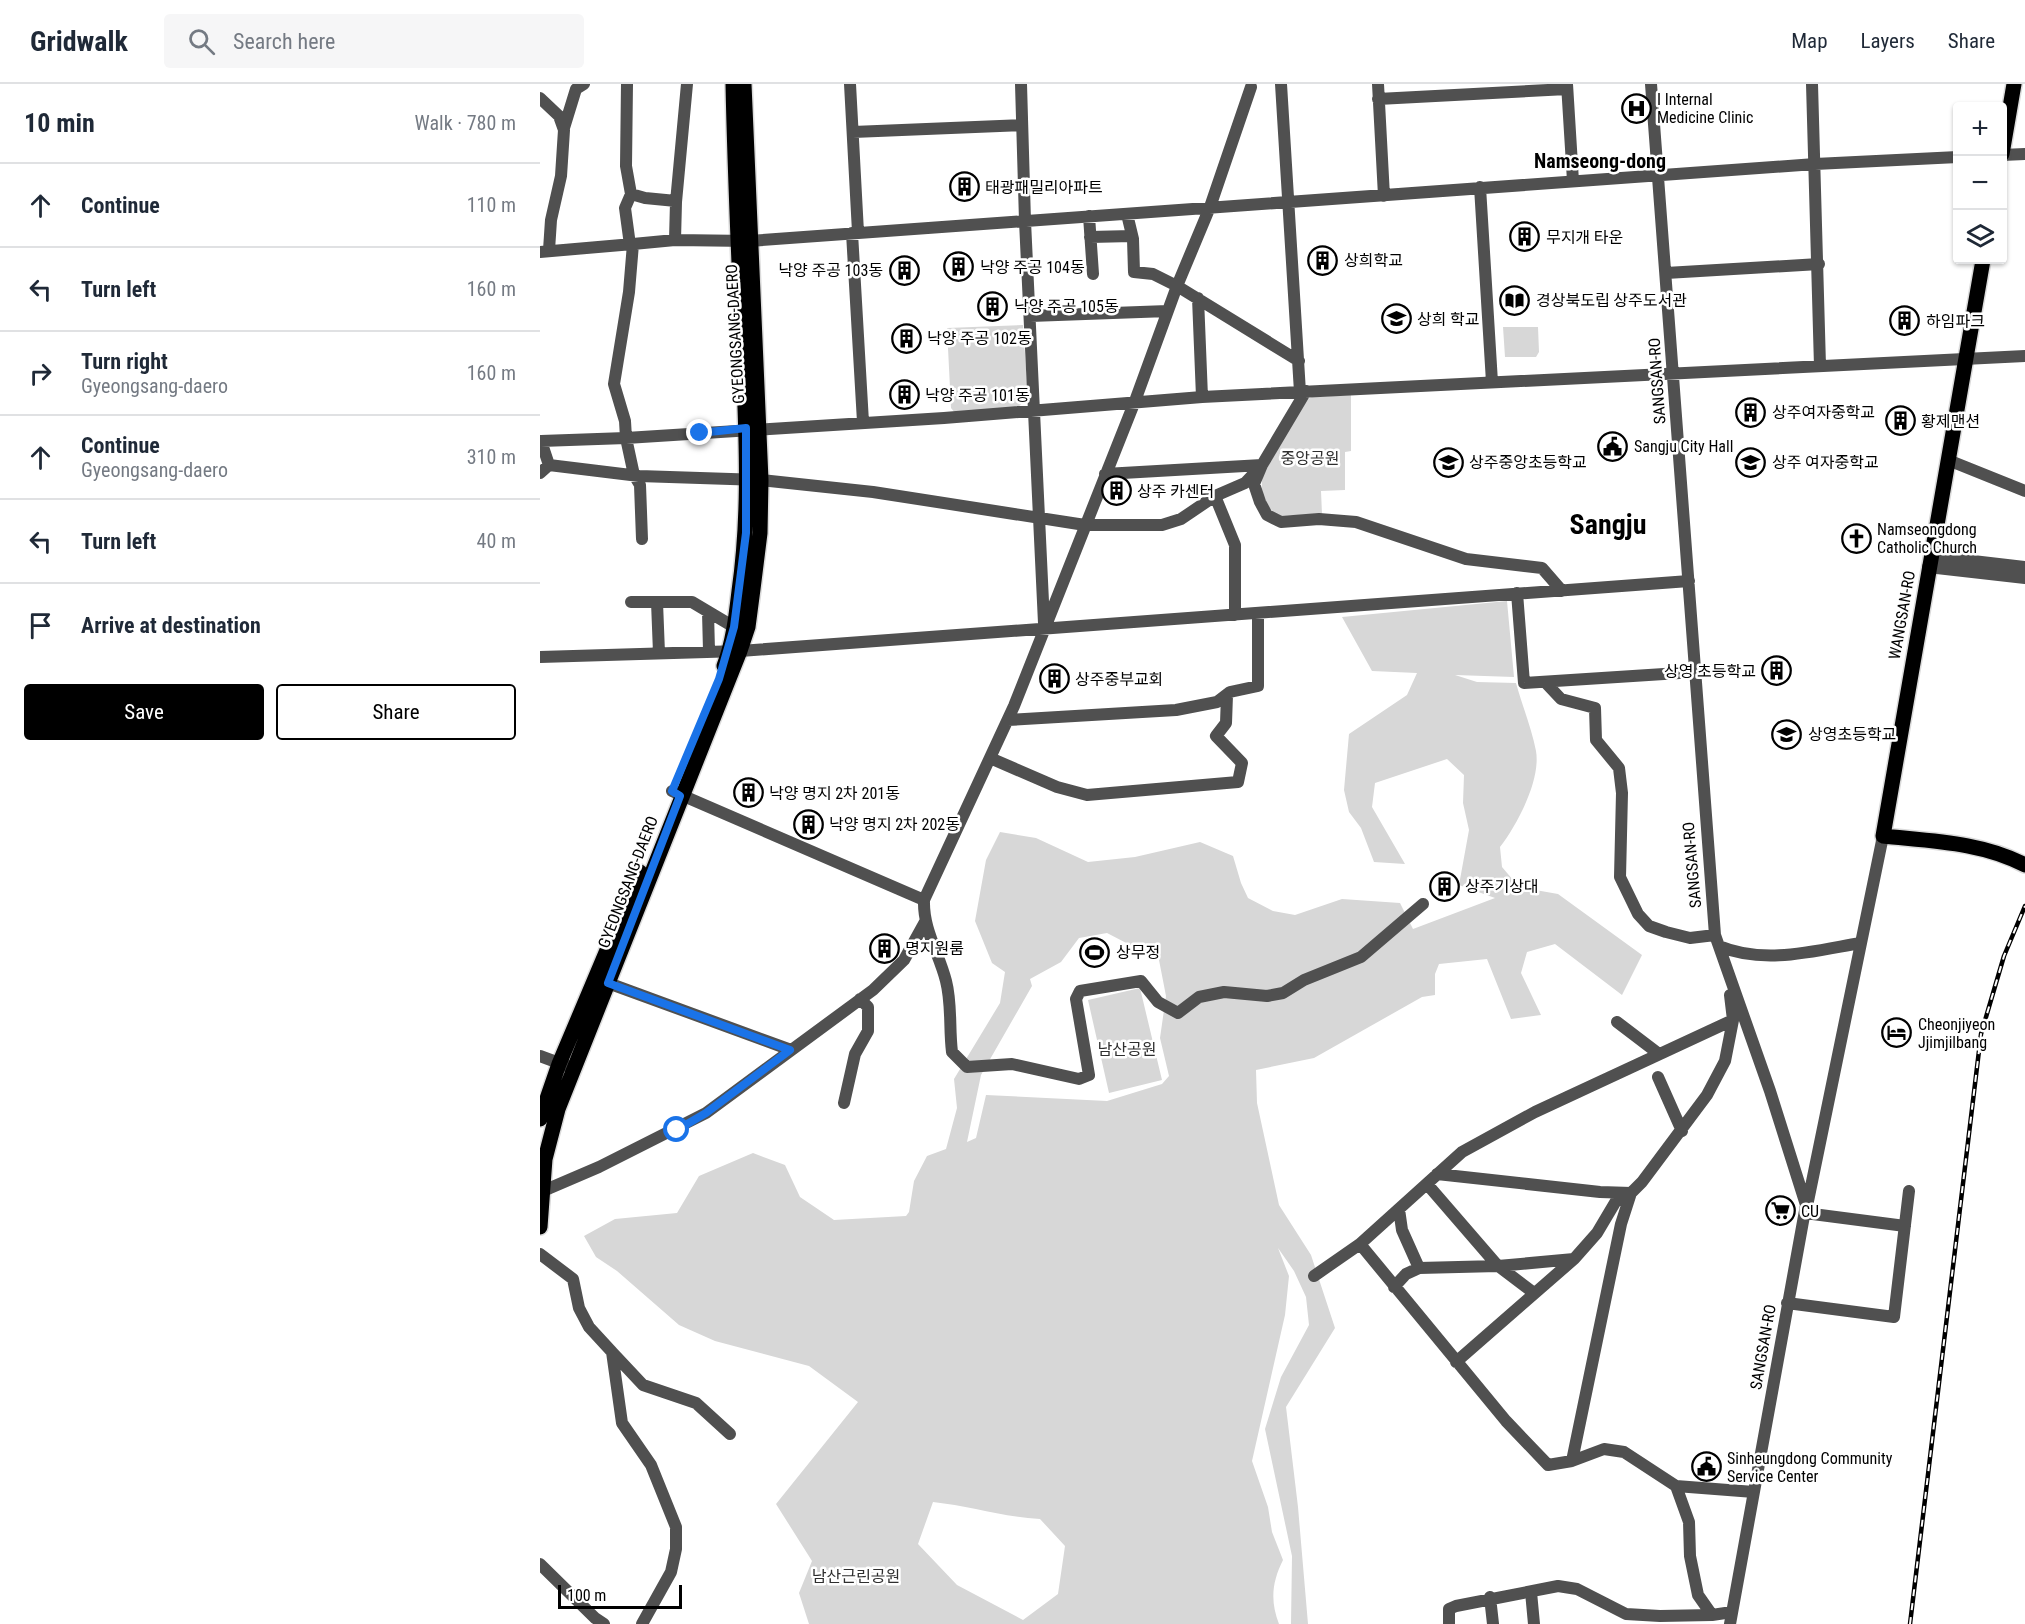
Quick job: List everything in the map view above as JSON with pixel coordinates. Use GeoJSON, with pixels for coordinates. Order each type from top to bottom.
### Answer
{"type":"FeatureCollection","features":[{"type":"Feature","properties":{"kind":"main road","name":"GYEONGSANG-DAERO"},"geometry":{"type":"LineString","coordinates":[[733,84],[735,200],[744,242]]}},
{"type":"Feature","properties":{"kind":"main road","name":"GYEONGSANG-DAERO"},"geometry":{"type":"LineString","coordinates":[[540,1227],[550,1137],[567,1066],[676,794],[735,651],[748,627],[760,533],[754,480],[744,242],[744,84]]}},
{"type":"Feature","properties":{"kind":"main road"},"geometry":{"type":"LineString","coordinates":[[2007,125],[2014,84]]}},
{"type":"Feature","properties":{"kind":"main road","name":"WANGSAN-RO"},"geometry":{"type":"LineString","coordinates":[[1883,836],[1982,264]]}},
{"type":"Feature","properties":{"kind":"main road","name":"GYEONGSANG-DAERO"},"geometry":{"type":"LineString","coordinates":[[735,651],[734,627],[754,480]]}},
{"type":"Feature","properties":{"kind":"main road","name":"GYEONGSANG-DAERO"},"geometry":{"type":"LineString","coordinates":[[540,1119],[608,983],[676,794]]}},
{"type":"Feature","properties":{"kind":"main road"},"geometry":{"type":"LineString","coordinates":[[1883,836],[1968,846],[1997,852],[2025,865]]}},
{"type":"Feature","properties":{"kind":"street"},"geometry":{"type":"LineString","coordinates":[[584,84],[576,89],[564,130],[561,176],[545,251],[675,240],[744,242],[1480,187],[1815,164],[1953,158]]}},
{"type":"Feature","properties":{"kind":"street"},"geometry":{"type":"LineString","coordinates":[[627,84],[626,166],[631,194],[625,208],[632,245],[629,292],[614,384],[625,421],[626,438],[634,475],[640,485],[642,539]]}},
{"type":"Feature","properties":{"kind":"street"},"geometry":{"type":"LineString","coordinates":[[675,240],[676,201],[687,84]]}},
{"type":"Feature","properties":{"kind":"street"},"geometry":{"type":"LineString","coordinates":[[850,84],[863,422]]}},
{"type":"Feature","properties":{"kind":"street"},"geometry":{"type":"LineString","coordinates":[[1021,84],[1025,221],[1045,630]]}},
{"type":"Feature","properties":{"kind":"street"},"geometry":{"type":"LineString","coordinates":[[1281,84],[1299,361],[1303,391],[1254,484],[1267,515],[1281,522],[1319,519],[1356,522],[1466,560],[1542,568],[1562,591]]}},
{"type":"Feature","properties":{"kind":"street"},"geometry":{"type":"LineString","coordinates":[[1378,84],[1383,196]]}},
{"type":"Feature","properties":{"kind":"street","name":"SANGSAN-RO"},"geometry":{"type":"LineString","coordinates":[[1651,84],[1717,940],[1770,1091],[1806,1205],[1731,1618]]}},
{"type":"Feature","properties":{"kind":"street"},"geometry":{"type":"LineString","coordinates":[[1812,84],[1819,264],[1820,366]]}},
{"type":"Feature","properties":{"kind":"street"},"geometry":{"type":"LineString","coordinates":[[1378,99],[1567,86],[1573,181]]}},
{"type":"Feature","properties":{"kind":"street"},"geometry":{"type":"LineString","coordinates":[[1251,87],[1210,207],[1177,286],[1135,402],[1045,630],[1008,720],[924,900],[925,922],[946,979],[952,1052],[967,1067],[1012,1064],[1079,1078],[1089,1075],[1076,999],[1080,991],[1141,981],[1158,1002],[1178,1013],[1193,1000],[1208,995],[1224,992],[1267,996],[1283,993],[1304,980],[1361,957],[1423,904]]}},
{"type":"Feature","properties":{"kind":"street"},"geometry":{"type":"LineString","coordinates":[[540,98],[560,116],[564,130]]}},
{"type":"Feature","properties":{"kind":"street"},"geometry":{"type":"LineString","coordinates":[[853,132],[1022,125]]}},
{"type":"Feature","properties":{"kind":"street"},"geometry":{"type":"LineString","coordinates":[[2007,155],[2025,154]]}},
{"type":"Feature","properties":{"kind":"street"},"geometry":{"type":"LineString","coordinates":[[1480,187],[1492,382]]}},
{"type":"Feature","properties":{"kind":"street"},"geometry":{"type":"LineString","coordinates":[[631,194],[645,198],[676,201]]}},
{"type":"Feature","properties":{"kind":"street"},"geometry":{"type":"LineString","coordinates":[[1127,214],[1132,236],[1134,273],[1154,274],[1177,286],[1299,361]]}},
{"type":"Feature","properties":{"kind":"street"},"geometry":{"type":"LineString","coordinates":[[1089,216],[1093,274]]}},
{"type":"Feature","properties":{"kind":"street"},"geometry":{"type":"LineString","coordinates":[[1090,237],[1132,236]]}},
{"type":"Feature","properties":{"kind":"street"},"geometry":{"type":"LineString","coordinates":[[1666,273],[1819,264]]}},
{"type":"Feature","properties":{"kind":"street"},"geometry":{"type":"LineString","coordinates":[[1198,298],[1202,397]]}},
{"type":"Feature","properties":{"kind":"street"},"geometry":{"type":"LineString","coordinates":[[1030,316],[1168,311]]}},
{"type":"Feature","properties":{"kind":"street"},"geometry":{"type":"LineString","coordinates":[[1262,465],[1245,483],[1215,496],[1181,519],[1162,525],[1085,525],[873,492],[754,480],[544,469],[541,441],[626,438],[1303,391],[2025,356]]}},
{"type":"Feature","properties":{"kind":"street"},"geometry":{"type":"LineString","coordinates":[[1948,460],[2025,491]]}},
{"type":"Feature","properties":{"kind":"street"},"geometry":{"type":"LineString","coordinates":[[1105,474],[1262,465]]}},
{"type":"Feature","properties":{"kind":"street"},"geometry":{"type":"LineString","coordinates":[[1215,496],[1235,544],[1235,615]]}},
{"type":"Feature","properties":{"kind":"street"},"geometry":{"type":"LineString","coordinates":[[1929,562],[2025,567]]}},
{"type":"Feature","properties":{"kind":"street"},"geometry":{"type":"LineString","coordinates":[[1929,562],[2025,578]]}},
{"type":"Feature","properties":{"kind":"street"},"geometry":{"type":"LineString","coordinates":[[540,657],[735,651],[1689,581]]}},
{"type":"Feature","properties":{"kind":"street"},"geometry":{"type":"LineString","coordinates":[[1517,593],[1524,683],[1695,672]]}},
{"type":"Feature","properties":{"kind":"street"},"geometry":{"type":"LineString","coordinates":[[632,602],[692,602],[734,627]]}},
{"type":"Feature","properties":{"kind":"street"},"geometry":{"type":"LineString","coordinates":[[657,602],[659,653]]}},
{"type":"Feature","properties":{"kind":"street"},"geometry":{"type":"LineString","coordinates":[[708,612],[709,651]]}},
{"type":"Feature","properties":{"kind":"street"},"geometry":{"type":"LineString","coordinates":[[1008,720],[1176,710],[1216,702],[1227,694],[1258,686],[1258,613]]}},
{"type":"Feature","properties":{"kind":"street"},"geometry":{"type":"LineString","coordinates":[[1545,682],[1561,699],[1595,708],[1596,740],[1619,768],[1622,793],[1620,878],[1638,914],[1649,926],[1690,938],[1717,940],[1739,955],[1766,956],[1860,943]]}},
{"type":"Feature","properties":{"kind":"street"},"geometry":{"type":"LineString","coordinates":[[990,758],[1057,787],[1087,795],[1238,782],[1242,763],[1216,736],[1226,723],[1227,694]]}},
{"type":"Feature","properties":{"kind":"street"},"geometry":{"type":"LineString","coordinates":[[676,794],[924,900]]}},
{"type":"Feature","properties":{"kind":"street"},"geometry":{"type":"LineString","coordinates":[[1883,836],[1805,1212],[1905,1226]]}},
{"type":"Feature","properties":{"kind":"street"},"geometry":{"type":"LineString","coordinates":[[543,1191],[677,1130],[706,1113],[873,990],[904,960],[925,922]]}},
{"type":"Feature","properties":{"kind":"street"},"geometry":{"type":"LineString","coordinates":[[1572,1461],[1621,1224],[1631,1193],[1682,1131],[1707,1095],[1725,1061],[1733,1020],[1727,973]]}},
{"type":"Feature","properties":{"kind":"street"},"geometry":{"type":"LineString","coordinates":[[608,983],[790,1050]]}},
{"type":"Feature","properties":{"kind":"street"},"geometry":{"type":"LineString","coordinates":[[844,1103],[855,1054],[868,1031],[868,1007],[860,999]]}},
{"type":"Feature","properties":{"kind":"street"},"geometry":{"type":"LineString","coordinates":[[1314,1276],[1360,1244],[1462,1152],[1535,1112],[1733,1020]]}},
{"type":"Feature","properties":{"kind":"street"},"geometry":{"type":"LineString","coordinates":[[1733,1020],[1770,1091]]}},
{"type":"Feature","properties":{"kind":"street"},"geometry":{"type":"LineString","coordinates":[[1617,1022],[1659,1054]]}},
{"type":"Feature","properties":{"kind":"street"},"geometry":{"type":"LineString","coordinates":[[540,1056],[567,1066]]}},
{"type":"Feature","properties":{"kind":"street"},"geometry":{"type":"LineString","coordinates":[[1658,1077],[1682,1131]]}},
{"type":"Feature","properties":{"kind":"street"},"geometry":{"type":"LineString","coordinates":[[1437,1174],[1600,1192],[1631,1193]]}},
{"type":"Feature","properties":{"kind":"street"},"geometry":{"type":"LineString","coordinates":[[1427,1184],[1498,1266],[1534,1293]]}},
{"type":"Feature","properties":{"kind":"street"},"geometry":{"type":"LineString","coordinates":[[1788,1303],[1894,1317],[1909,1191]]}},
{"type":"Feature","properties":{"kind":"street"},"geometry":{"type":"LineString","coordinates":[[1456,1362],[1574,1259],[1597,1233],[1616,1201],[1631,1193]]}},
{"type":"Feature","properties":{"kind":"street"},"geometry":{"type":"LineString","coordinates":[[1399,1209],[1402,1230],[1419,1268]]}},
{"type":"Feature","properties":{"kind":"street"},"geometry":{"type":"LineString","coordinates":[[1360,1244],[1456,1362],[1548,1465],[1572,1461],[1604,1449],[1624,1452],[1676,1486],[1754,1492]]}},
{"type":"Feature","properties":{"kind":"street"},"geometry":{"type":"LineString","coordinates":[[540,1254],[573,1279],[579,1308],[588,1327],[643,1385],[696,1402],[730,1434]]}},
{"type":"Feature","properties":{"kind":"street"},"geometry":{"type":"LineString","coordinates":[[1394,1287],[1406,1274],[1419,1268],[1498,1266],[1574,1259]]}},
{"type":"Feature","properties":{"kind":"street"},"geometry":{"type":"LineString","coordinates":[[612,1352],[622,1423],[651,1465],[676,1527],[676,1548],[671,1572],[642,1624]]}},
{"type":"Feature","properties":{"kind":"street"},"geometry":{"type":"LineString","coordinates":[[1676,1486],[1689,1522],[1690,1556],[1698,1595],[1712,1615]]}},
{"type":"Feature","properties":{"kind":"street"},"geometry":{"type":"LineString","coordinates":[[540,1564],[604,1624]]}},
{"type":"Feature","properties":{"kind":"street"},"geometry":{"type":"LineString","coordinates":[[1449,1624],[1449,1609],[1490,1597],[1558,1586],[1577,1588],[1626,1614],[1712,1615],[1731,1618]]}},
{"type":"Feature","properties":{"kind":"street"},"geometry":{"type":"LineString","coordinates":[[1531,1592],[1534,1624]]}},
{"type":"Feature","properties":{"kind":"street"},"geometry":{"type":"LineString","coordinates":[[1490,1597],[1493,1624]]}},
{"type":"Feature","properties":{"kind":"green space"},"geometry":{"type":"Polygon","coordinates":[[[1023,325],[1028,398],[1016,409],[956,414],[951,408],[947,328],[1023,325]]]}},
{"type":"Feature","properties":{"kind":"green space"},"geometry":{"type":"Polygon","coordinates":[[[1503,327],[1538,327],[1539,352],[1536,357],[1505,357],[1503,327]]]}},
{"type":"Feature","properties":{"kind":"green space","name":"중앙공원"},"geometry":{"type":"Polygon","coordinates":[[[1351,395],[1351,451],[1345,452],[1345,490],[1321,491],[1322,514],[1278,516],[1264,498],[1263,475],[1306,400],[1312,397],[1351,395]]]}},
{"type":"Feature","properties":{"kind":"green space","name":"남산근린공원"},"geometry":{"type":"Polygon","coordinates":[[[1507,601],[1514,677],[1455,675],[1477,682],[1516,683],[1536,751],[1535,775],[1526,802],[1514,827],[1500,847],[1502,867],[1519,887],[1558,894],[1642,955],[1622,995],[1555,944],[1527,952],[1521,973],[1541,1015],[1511,1019],[1487,959],[1439,964],[1435,974],[1435,995],[1422,997],[1314,1058],[1256,1070],[1257,1103],[1279,1205],[1311,1255],[1335,1328],[1286,1407],[1298,1507],[1308,1624],[1291,1624],[1292,1556],[1265,1429],[1281,1377],[1309,1325],[1306,1297],[1294,1271],[1278,1248],[1289,1276],[1285,1315],[1252,1461],[1268,1507],[1272,1532],[1283,1560],[1276,1576],[1273,1592],[1279,1624],[809,1624],[799,1593],[812,1561],[776,1504],[858,1402],[809,1366],[715,1341],[679,1325],[617,1271],[596,1257],[584,1236],[615,1219],[677,1213],[699,1176],[753,1153],[785,1165],[800,1197],[834,1220],[906,1216],[909,1212],[914,1181],[927,1156],[946,1149],[957,1108],[954,1079],[1000,1003],[1005,972],[992,963],[975,921],[986,860],[1000,832],[1036,838],[1088,862],[1135,857],[1200,842],[1233,856],[1248,898],[1273,911],[1295,915],[1342,899],[1400,903],[1413,929],[1495,898],[1459,885],[1469,830],[1463,803],[1464,775],[1447,759],[1375,783],[1372,807],[1405,864],[1374,862],[1361,828],[1349,812],[1344,790],[1349,734],[1407,695],[1417,673],[1372,671],[1342,617],[1507,601]],[[1107,933],[1079,938],[1061,962],[1030,979],[1032,986],[981,1075],[967,1142],[976,1138],[986,1095],[1107,1101],[1162,1084],[1169,1076],[1160,1038],[1166,996],[1159,960],[1107,933]],[[933,1502],[918,1544],[957,1585],[1023,1620],[1058,1594],[1065,1546],[1040,1519],[933,1502]]]}},
{"type":"Feature","properties":{"kind":"green space","name":"남산공원"},"geometry":{"type":"Polygon","coordinates":[[[1140,988],[1162,1080],[1109,1093],[1088,1000],[1140,988]]]}},
{"type":"Feature","properties":{"kind":"railway"},"geometry":{"type":"LineString","coordinates":[[1910,1624],[1981,1034],[2004,956],[2025,906]]}},
{"type":"Feature","properties":{"kind":"place","name":"I Internal Medicine Clinic"},"geometry":{"type":"Point","coordinates":[1636,108]}},
{"type":"Feature","properties":{"kind":"place","name":"태광패밀리아파트"},"geometry":{"type":"Point","coordinates":[964,187]}},
{"type":"Feature","properties":{"kind":"place","name":"무지개 타운"},"geometry":{"type":"Point","coordinates":[1525,237]}},
{"type":"Feature","properties":{"kind":"place","name":"상희학교"},"geometry":{"type":"Point","coordinates":[1323,260]}},
{"type":"Feature","properties":{"kind":"place","name":"낙양 주공 104동"},"geometry":{"type":"Point","coordinates":[959,267]}},
{"type":"Feature","properties":{"kind":"place","name":"낙양 주공 103동"},"geometry":{"type":"Point","coordinates":[904,270]}},
{"type":"Feature","properties":{"kind":"place","name":"경상북도립 상주도서관"},"geometry":{"type":"Point","coordinates":[1515,300]}},
{"type":"Feature","properties":{"kind":"place","name":"낙양 주공 105동"},"geometry":{"type":"Point","coordinates":[993,306]}},
{"type":"Feature","properties":{"kind":"place","name":"상희 학교"},"geometry":{"type":"Point","coordinates":[1396,319]}},
{"type":"Feature","properties":{"kind":"place","name":"하임파크"},"geometry":{"type":"Point","coordinates":[1905,321]}},
{"type":"Feature","properties":{"kind":"place","name":"낙양 주공 102동"},"geometry":{"type":"Point","coordinates":[906,338]}},
{"type":"Feature","properties":{"kind":"place","name":"낙양 주공 101동"},"geometry":{"type":"Point","coordinates":[904,395]}},
{"type":"Feature","properties":{"kind":"place","name":"상주여자중학교"},"geometry":{"type":"Point","coordinates":[1751,412]}},
{"type":"Feature","properties":{"kind":"place","name":"황제맨션"},"geometry":{"type":"Point","coordinates":[1900,421]}},
{"type":"Feature","properties":{"kind":"place","name":"Sangju City Hall"},"geometry":{"type":"Point","coordinates":[1613,446]}},
{"type":"Feature","properties":{"kind":"place","name":"상주중앙초등학교"},"geometry":{"type":"Point","coordinates":[1448,462]}},
{"type":"Feature","properties":{"kind":"place","name":"상주 여자중학교"},"geometry":{"type":"Point","coordinates":[1751,462]}},
{"type":"Feature","properties":{"kind":"place","name":"상주 카센터"},"geometry":{"type":"Point","coordinates":[1116,491]}},
{"type":"Feature","properties":{"kind":"place","name":"Namseongdong Catholic Church"},"geometry":{"type":"Point","coordinates":[1856,538]}},
{"type":"Feature","properties":{"kind":"place","name":"상영 초등학교"},"geometry":{"type":"Point","coordinates":[1777,671]}},
{"type":"Feature","properties":{"kind":"place","name":"상주중부교회"},"geometry":{"type":"Point","coordinates":[1054,679]}},
{"type":"Feature","properties":{"kind":"place","name":"상영초등학교"},"geometry":{"type":"Point","coordinates":[1787,734]}},
{"type":"Feature","properties":{"kind":"place","name":"낙양 명지 2차 201동"},"geometry":{"type":"Point","coordinates":[748,793]}},
{"type":"Feature","properties":{"kind":"place","name":"낙양 명지 2차 202동"},"geometry":{"type":"Point","coordinates":[808,824]}},
{"type":"Feature","properties":{"kind":"place","name":"상주기상대"},"geometry":{"type":"Point","coordinates":[1444,886]}},
{"type":"Feature","properties":{"kind":"place","name":"명지원룸"},"geometry":{"type":"Point","coordinates":[884,948]}},
{"type":"Feature","properties":{"kind":"place","name":"상무정"},"geometry":{"type":"Point","coordinates":[1095,952]}},
{"type":"Feature","properties":{"kind":"place","name":"Cheonjiyeon Jjimjilbang"},"geometry":{"type":"Point","coordinates":[1897,1033]}},
{"type":"Feature","properties":{"kind":"place","name":"CU"},"geometry":{"type":"Point","coordinates":[1780,1211]}},
{"type":"Feature","properties":{"kind":"place","name":"Sinheungdong Community Service Center"},"geometry":{"type":"Point","coordinates":[1706,1467]}},
{"type":"Feature","properties":{"kind":"district","name":"Namseong-dong"},"geometry":{"type":"Point","coordinates":[1600,161]}},
{"type":"Feature","properties":{"kind":"district","name":"Sangju"},"geometry":{"type":"Point","coordinates":[1608,524]}},
{"type":"Feature","properties":{"kind":"route"},"geometry":{"type":"LineString","coordinates":[[677,1130],[706,1113],[790,1050],[608,983],[680,796],[672,791],[719,679],[729,651],[734,627],[746,533],[746,428],[700,433]]}}]}
